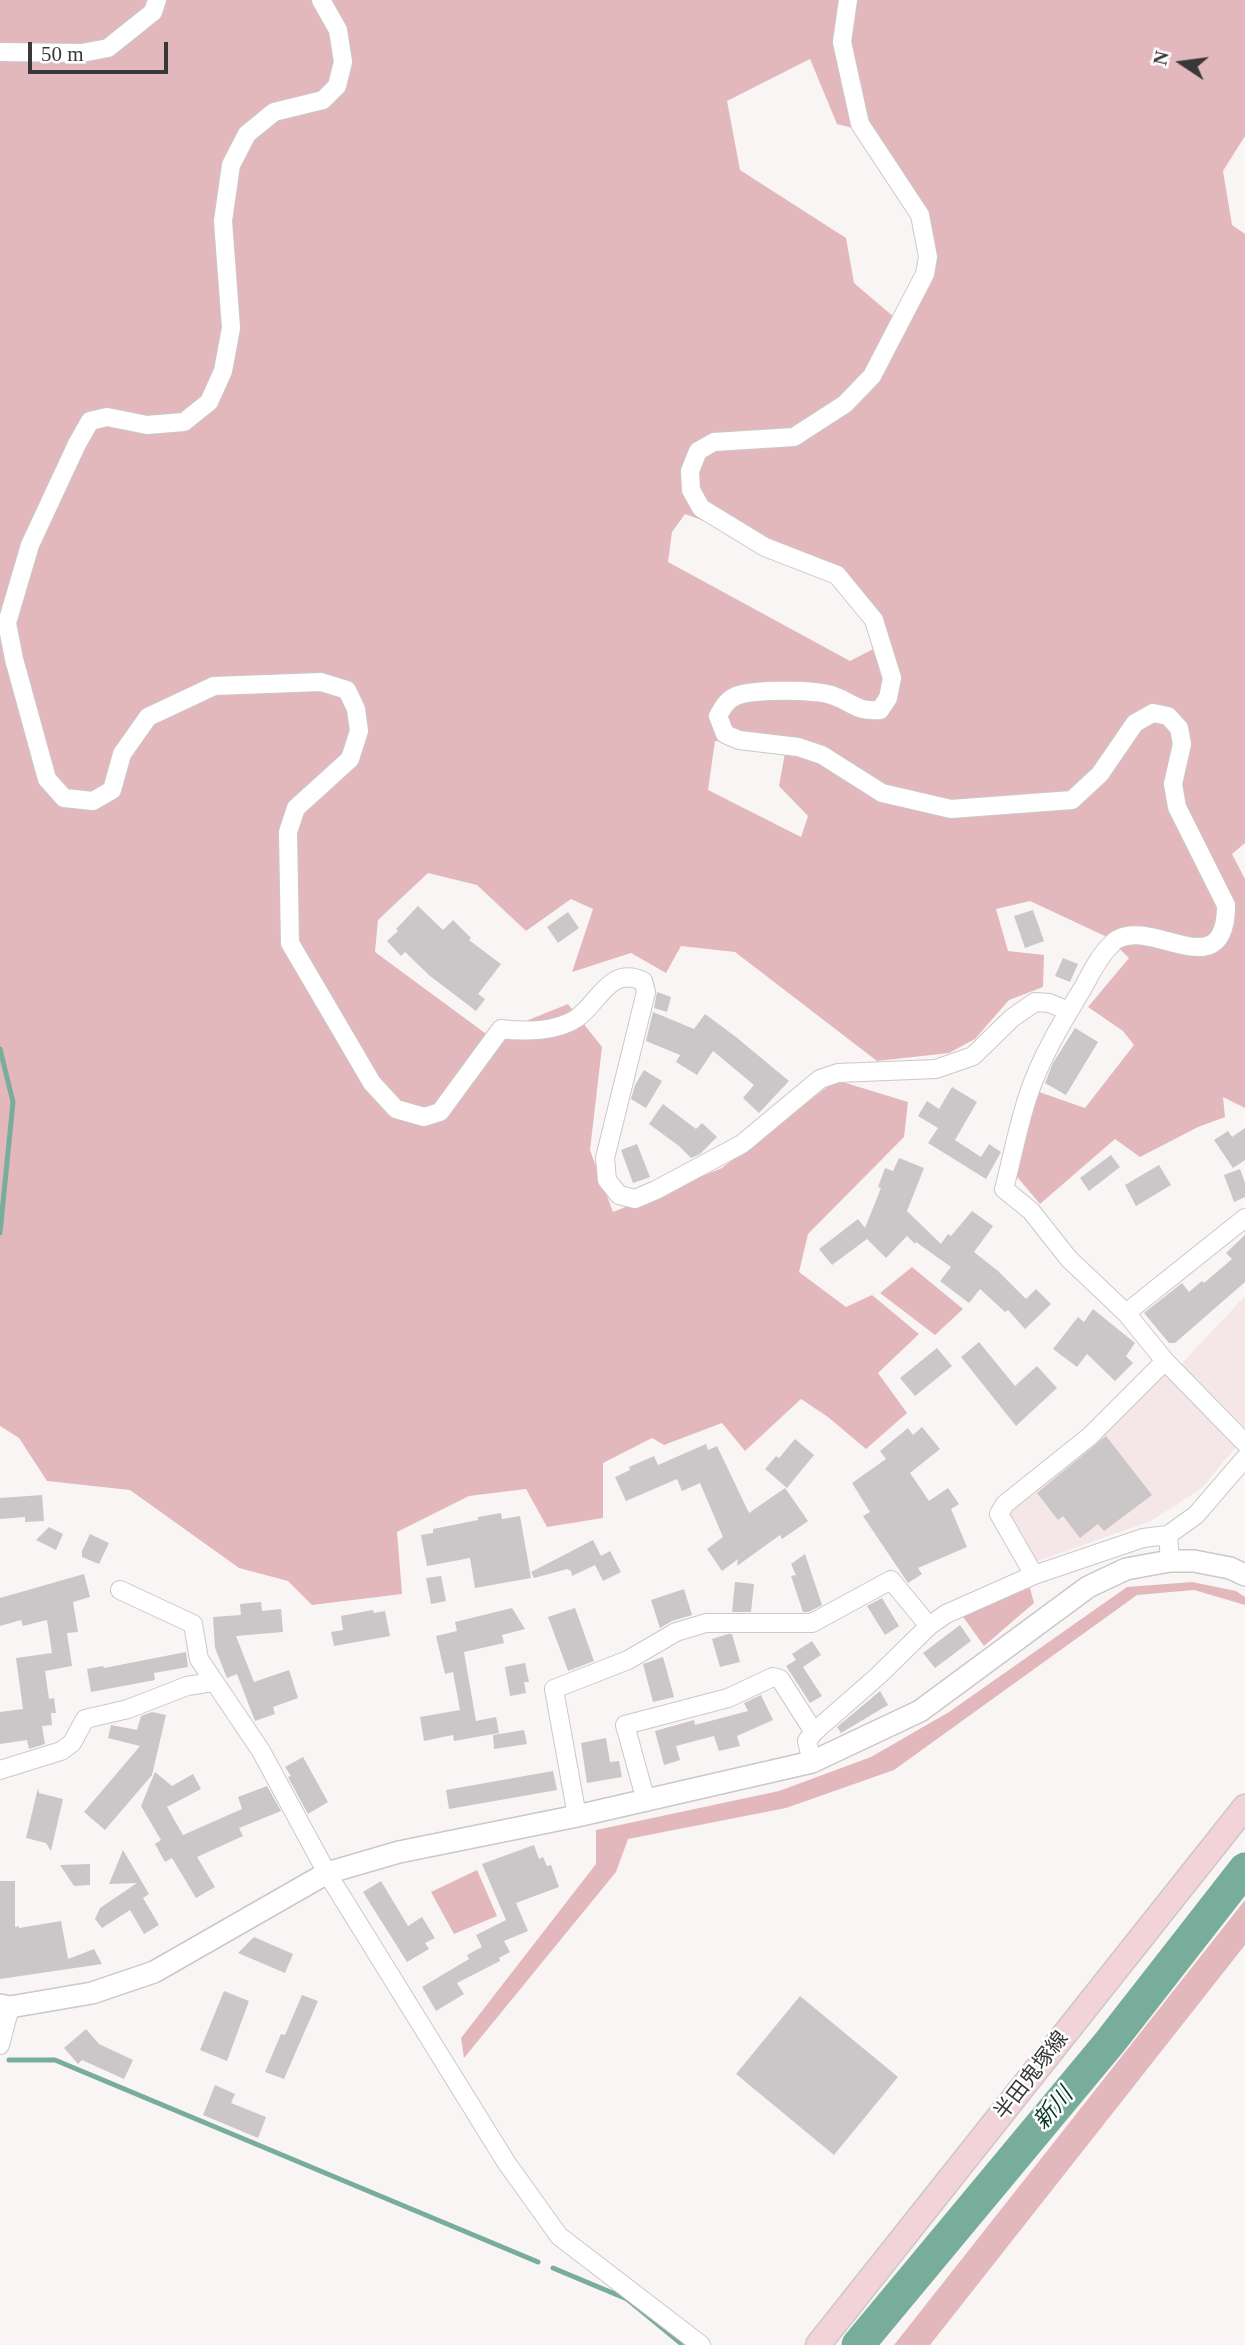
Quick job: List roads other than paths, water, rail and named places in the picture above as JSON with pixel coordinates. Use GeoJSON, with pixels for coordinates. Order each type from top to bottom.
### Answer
{"type":"FeatureCollection","features":[{"type":"Feature","properties":{"kind":"main road","name":"半田鬼塚線"},"geometry":{"type":"LineString","coordinates":[[818,2345],[1245,1807]]}},
{"type":"Feature","properties":{"kind":"street"},"geometry":{"type":"LineString","coordinates":[[0,52],[82,53],[108,48],[153,12],[157,0]]}},
{"type":"Feature","properties":{"kind":"street"},"geometry":{"type":"LineString","coordinates":[[321,0],[338,30],[343,62],[337,86],[324,100],[274,113],[247,134],[231,165],[223,221],[231,328],[223,371],[209,402],[184,422],[147,425],[107,417],[90,421],[30,545],[7,623],[14,659],[47,779],[64,798],[93,801],[112,790],[122,754],[148,717],[214,686],[321,682],[347,690],[356,709],[359,731],[350,759],[296,808],[288,831],[290,943],[372,1083],[396,1109],[424,1118],[440,1112],[501,1030],[520,1031],[559,1026],[576,1018],[617,979],[631,975],[643,981],[646,992],[605,1158],[607,1180],[619,1195],[635,1199],[742,1143],[820,1079],[838,1073],[936,1069],[973,1056],[1012,1018],[1035,1002],[1049,1003],[1069,1011]]}},
{"type":"Feature","properties":{"kind":"street"},"geometry":{"type":"LineString","coordinates":[[848,0],[842,41],[860,124],[920,215],[928,257],[925,274],[873,376],[845,404],[794,437],[714,442],[698,451],[690,471],[691,490],[701,508],[765,547],[837,575],[874,620],[892,678],[888,698],[880,710],[864,711],[833,695],[796,689],[738,695],[725,704],[718,716],[725,734],[739,740],[798,747],[822,755],[882,793],[951,809],[1072,800],[1100,774],[1135,723],[1153,713],[1168,716],[1179,728],[1182,744],[1173,784],[1177,807],[1226,905],[1226,922],[1222,934],[1211,944],[1197,948],[1135,935],[1119,938],[1106,950],[1039,1068],[1028,1096],[1003,1189],[1031,1211],[1069,1259],[1126,1313],[1165,1361],[1245,1443]]}},
{"type":"Feature","properties":{"kind":"street"},"geometry":{"type":"LineString","coordinates":[[1126,1313],[1245,1218]]}},
{"type":"Feature","properties":{"kind":"street"},"geometry":{"type":"LineString","coordinates":[[1034,1575],[999,1514],[1005,1504],[1090,1436],[1165,1361]]}},
{"type":"Feature","properties":{"kind":"street"},"geometry":{"type":"LineString","coordinates":[[811,1762],[807,1741],[814,1732],[878,1676],[929,1626],[946,1614],[1034,1575],[1143,1538],[1168,1535],[1196,1515],[1245,1458]]}},
{"type":"Feature","properties":{"kind":"street"},"geometry":{"type":"LineString","coordinates":[[1168,1535],[1171,1561]]}},
{"type":"Feature","properties":{"kind":"street"},"geometry":{"type":"LineString","coordinates":[[0,2045],[5,2006],[92,1993],[153,1972],[327,1873],[398,1852],[646,1801],[811,1762],[920,1711],[1088,1587],[1126,1569],[1171,1561],[1194,1561],[1230,1568],[1245,1575]]}},
{"type":"Feature","properties":{"kind":"street"},"geometry":{"type":"LineString","coordinates":[[577,1816],[554,1689],[628,1660],[676,1632],[706,1623],[812,1623],[891,1580],[929,1626]]}},
{"type":"Feature","properties":{"kind":"street"},"geometry":{"type":"LineString","coordinates":[[120,1590],[193,1624],[199,1659],[261,1751],[327,1873],[506,2162],[558,2236],[701,2345]]}},
{"type":"Feature","properties":{"kind":"street"},"geometry":{"type":"LineString","coordinates":[[646,1801],[625,1725],[728,1698],[773,1677],[780,1679],[814,1732]]}},
{"type":"Feature","properties":{"kind":"street"},"geometry":{"type":"LineString","coordinates":[[0,1770],[61,1751],[72,1743],[85,1719],[128,1709],[187,1686],[213,1682]]}},
{"type":"Feature","properties":{"kind":"waterway"},"geometry":{"type":"LineString","coordinates":[[0,1049],[13,1102],[0,1233]]}},
{"type":"Feature","properties":{"kind":"waterway","name":"新川"},"geometry":{"type":"LineString","coordinates":[[858,2345],[1110,2042],[1245,1869]]}},
{"type":"Feature","properties":{"kind":"waterway"},"geometry":{"type":"LineString","coordinates":[[9,2060],[55,2060],[538,2262]]}},
{"type":"Feature","properties":{"kind":"waterway"},"geometry":{"type":"LineString","coordinates":[[553,2268],[627,2299],[683,2345]]}}]}
